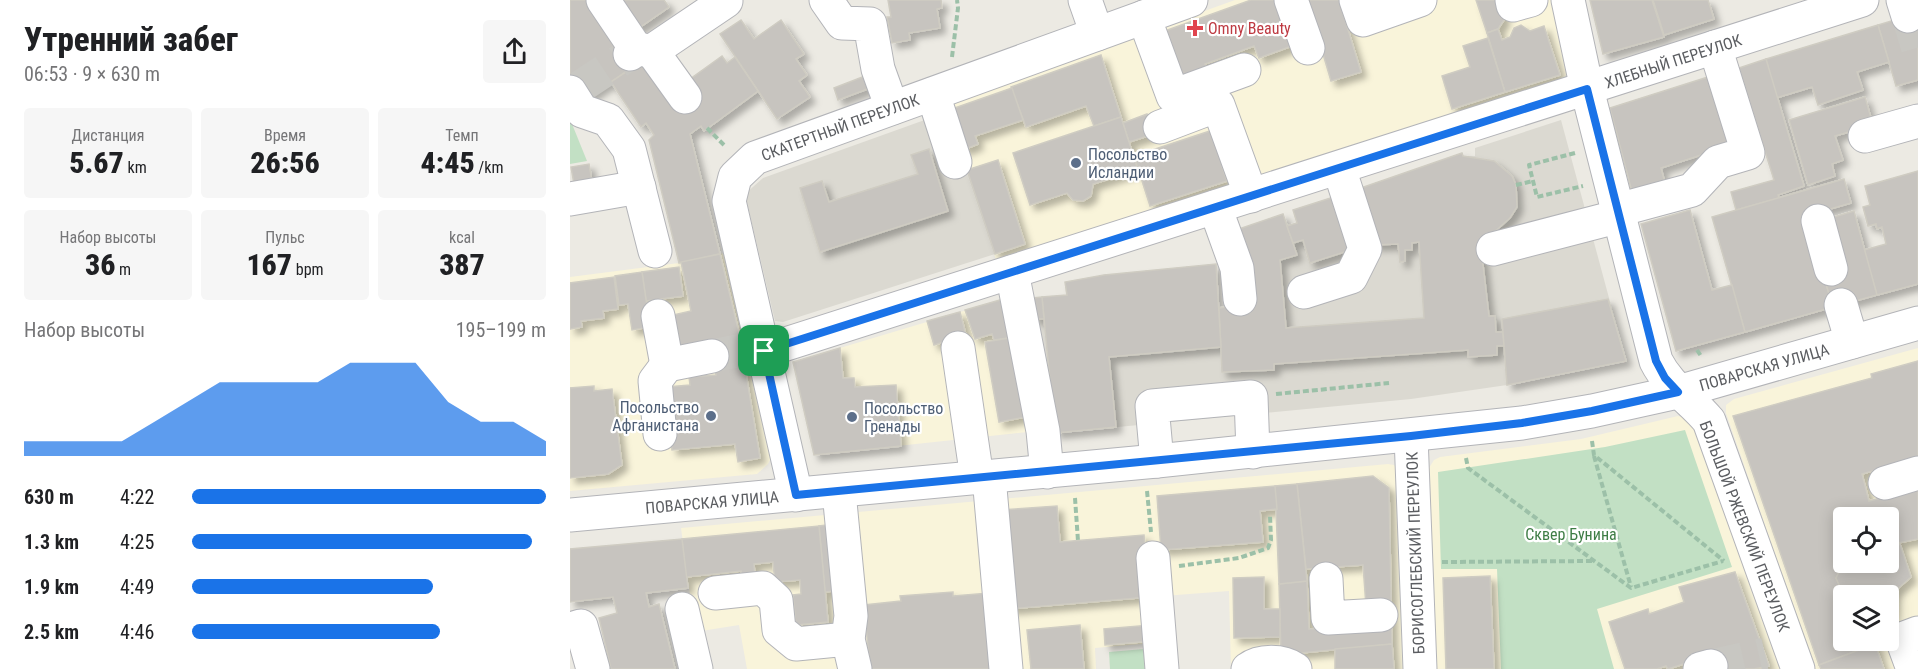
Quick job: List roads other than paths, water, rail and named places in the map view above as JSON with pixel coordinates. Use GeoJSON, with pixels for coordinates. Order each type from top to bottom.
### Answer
{"type":"FeatureCollection","features":[{"type":"Feature","properties":{"kind":"street"},"geometry":{"type":"LineString","coordinates":[[603,0],[639,51],[685,97]]}},
{"type":"Feature","properties":{"kind":"street"},"geometry":{"type":"LineString","coordinates":[[826,0],[842,23],[870,24],[878,69],[892,108]]}},
{"type":"Feature","properties":{"kind":"street"},"geometry":{"type":"LineString","coordinates":[[1085,0],[1097,34]]}},
{"type":"Feature","properties":{"kind":"street","name":"СКАТЕРТНЫЙ ПЕРЕУЛОК"},"geometry":{"type":"LineString","coordinates":[[796,495],[745,351],[729,201],[735,177],[755,158],[892,108],[942,80],[1097,34],[1191,0]]}},
{"type":"Feature","properties":{"kind":"street"},"geometry":{"type":"LineString","coordinates":[[1291,0],[1308,48]]}},
{"type":"Feature","properties":{"kind":"street"},"geometry":{"type":"LineString","coordinates":[[1356,0],[1363,20],[1420,0]]}},
{"type":"Feature","properties":{"kind":"street"},"geometry":{"type":"LineString","coordinates":[[1512,0],[1513,5],[1531,0]]}},
{"type":"Feature","properties":{"kind":"street","name":"БОЛЬШОЙ РЖЕВСКИЙ ПЕРЕУЛОК"},"geometry":{"type":"LineString","coordinates":[[1568,0],[1587,89],[1656,361],[1665,378],[1709,421],[1785,657]]}},
{"type":"Feature","properties":{"kind":"street"},"geometry":{"type":"LineString","coordinates":[[639,51],[726,1]]}},
{"type":"Feature","properties":{"kind":"street","name":"ХЛЕБНЫЙ ПЕРЕУЛОК"},"geometry":{"type":"LineString","coordinates":[[666,365],[745,351],[1012,272],[1587,89],[1847,2]]}},
{"type":"Feature","properties":{"kind":"street"},"geometry":{"type":"LineString","coordinates":[[1144,17],[1173,96],[1244,70]]}},
{"type":"Feature","properties":{"kind":"street"},"geometry":{"type":"LineString","coordinates":[[1493,249],[1692,190],[1718,162],[1748,153],[1715,47]]}},
{"type":"Feature","properties":{"kind":"street"},"geometry":{"type":"LineString","coordinates":[[942,80],[955,162]]}},
{"type":"Feature","properties":{"kind":"street"},"geometry":{"type":"LineString","coordinates":[[572,91],[582,111],[608,120],[629,149],[655,251]]}},
{"type":"Feature","properties":{"kind":"street"},"geometry":{"type":"LineString","coordinates":[[1160,127],[1218,105],[1251,196]]}},
{"type":"Feature","properties":{"kind":"street"},"geometry":{"type":"LineString","coordinates":[[1865,136],[1918,121]]}},
{"type":"Feature","properties":{"kind":"street"},"geometry":{"type":"LineString","coordinates":[[1304,292],[1351,277],[1365,249],[1339,168]]}},
{"type":"Feature","properties":{"kind":"street"},"geometry":{"type":"LineString","coordinates":[[570,199],[639,187]]}},
{"type":"Feature","properties":{"kind":"street"},"geometry":{"type":"LineString","coordinates":[[1215,207],[1237,268],[1239,299]]}},
{"type":"Feature","properties":{"kind":"street"},"geometry":{"type":"LineString","coordinates":[[1818,220],[1831,268]]}},
{"type":"Feature","properties":{"kind":"street"},"geometry":{"type":"LineString","coordinates":[[1012,272],[1043,431],[1047,472]]}},
{"type":"Feature","properties":{"kind":"street"},"geometry":{"type":"LineString","coordinates":[[1841,305],[1852,342]]}},
{"type":"Feature","properties":{"kind":"street"},"geometry":{"type":"LineString","coordinates":[[658,316],[666,365],[656,381],[660,434]]}},
{"type":"Feature","properties":{"kind":"street","name":"ПОВАРСКАЯ УЛИЦА"},"geometry":{"type":"LineString","coordinates":[[570,515],[1047,472],[1152,476],[1253,452],[1522,423],[1592,411],[1678,392],[1918,324]]}},
{"type":"Feature","properties":{"kind":"street"},"geometry":{"type":"LineString","coordinates":[[958,348],[983,478],[1006,669]]}},
{"type":"Feature","properties":{"kind":"street"},"geometry":{"type":"LineString","coordinates":[[1152,476],[1152,406],[1251,397],[1253,452]]}},
{"type":"Feature","properties":{"kind":"street","name":"БОРИСОГЛЕБСКИЙ ПЕРЕУЛОК"},"geometry":{"type":"LineString","coordinates":[[1411,436],[1397,614],[1420,669]]}},
{"type":"Feature","properties":{"kind":"street"},"geometry":{"type":"LineString","coordinates":[[1885,483],[1918,473]]}},
{"type":"Feature","properties":{"kind":"street"},"geometry":{"type":"LineString","coordinates":[[715,593],[763,588],[776,600],[779,630],[796,644],[852,654],[851,616],[839,492]]}},
{"type":"Feature","properties":{"kind":"street"},"geometry":{"type":"LineString","coordinates":[[1153,555],[1162,669]]}},
{"type":"Feature","properties":{"kind":"street"},"geometry":{"type":"LineString","coordinates":[[1326,579],[1328,618],[1397,614]]}},
{"type":"Feature","properties":{"kind":"street"},"geometry":{"type":"LineString","coordinates":[[682,609],[696,669]]}},
{"type":"Feature","properties":{"kind":"street"},"geometry":{"type":"LineString","coordinates":[[570,629],[580,626],[593,669]]}},
{"type":"Feature","properties":{"kind":"street"},"geometry":{"type":"LineString","coordinates":[[1913,669],[1902,639],[1918,633]]}},
{"type":"Feature","properties":{"kind":"street"},"geometry":{"type":"LineString","coordinates":[[1248,669],[1256,663],[1283,663],[1295,669]]}},
{"type":"Feature","properties":{"kind":"tunnel"},"geometry":{"type":"LineString","coordinates":[[1908,16],[1918,49]]}},
{"type":"Feature","properties":{"kind":"tunnel"},"geometry":{"type":"LineString","coordinates":[[577,89],[630,54]]}},
{"type":"Feature","properties":{"kind":"tunnel"},"geometry":{"type":"LineString","coordinates":[[712,356],[742,350]]}},
{"type":"Feature","properties":{"kind":"tunnel"},"geometry":{"type":"LineString","coordinates":[[1711,666],[1765,654]]}},
{"type":"Feature","properties":{"kind":"place","name":"Omny Beauty"},"geometry":{"type":"Point","coordinates":[1195,28]}},
{"type":"Feature","properties":{"kind":"place","name":"Посольство Исландии"},"geometry":{"type":"Point","coordinates":[1076,163]}},
{"type":"Feature","properties":{"kind":"place","name":"Посольство Афганистана"},"geometry":{"type":"Point","coordinates":[711,416]}},
{"type":"Feature","properties":{"kind":"place","name":"Посольство Гренады"},"geometry":{"type":"Point","coordinates":[852,417]}},
{"type":"Feature","properties":{"kind":"park label","name":"Сквер Бунина"},"geometry":{"type":"Point","coordinates":[1571,534]}}]}
